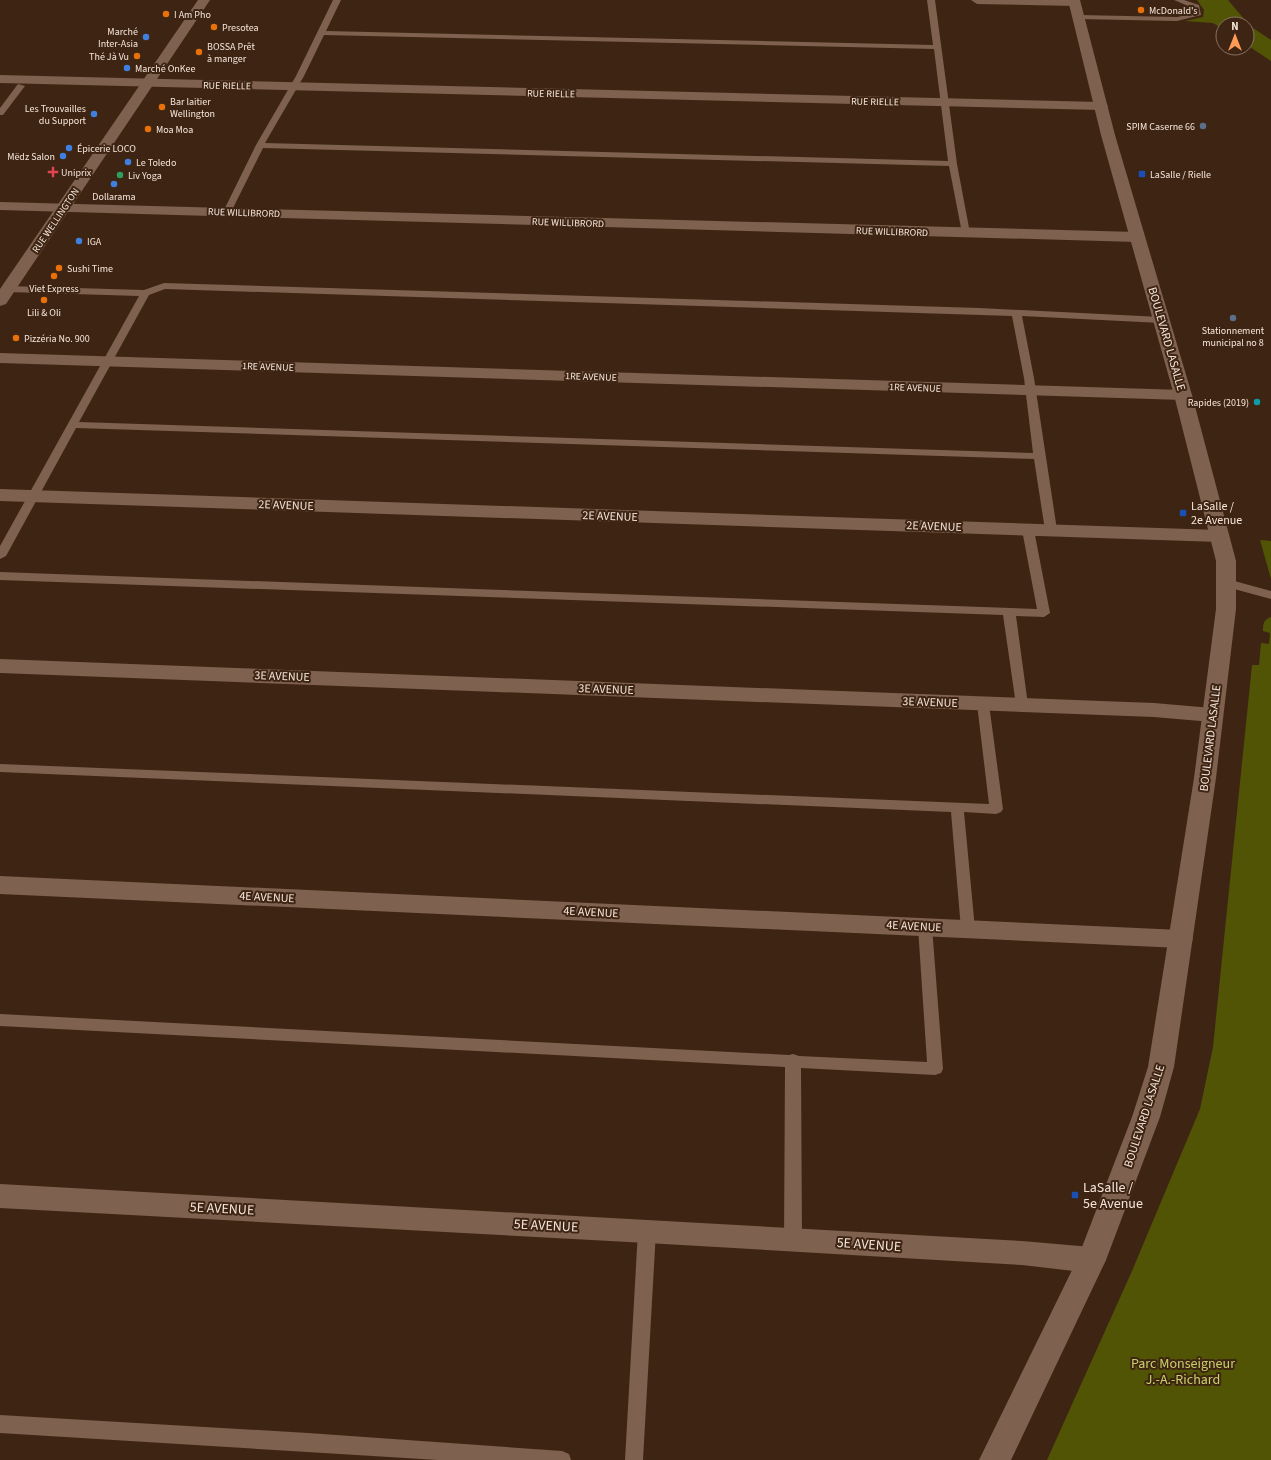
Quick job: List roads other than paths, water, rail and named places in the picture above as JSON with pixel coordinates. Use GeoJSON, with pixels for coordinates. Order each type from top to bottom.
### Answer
{"type":"FeatureCollection","features":[{"type":"Feature","properties":{"kind":"street","name":"RUE WELLINGTON"},"geometry":{"type":"LineString","coordinates":[[4,295],[204,0]]}},
{"type":"Feature","properties":{"kind":"street"},"geometry":{"type":"LineString","coordinates":[[977,0],[1075,6]]}},
{"type":"Feature","properties":{"kind":"street","name":"BOULEVARD LASALLE"},"geometry":{"type":"LineString","coordinates":[[995,1460],[1091,1260],[1146,1117],[1161,1068],[1205,778],[1226,609],[1226,562],[1183,395],[1137,237],[1075,6]]}},
{"type":"Feature","properties":{"kind":"street","name":"RUE RIELLE"},"geometry":{"type":"LineString","coordinates":[[0,79],[1101,106]]}},
{"type":"Feature","properties":{"kind":"street","name":"RUE WILLIBRORD"},"geometry":{"type":"LineString","coordinates":[[0,206],[1137,237]]}},
{"type":"Feature","properties":{"kind":"street","name":"1RE AVENUE"},"geometry":{"type":"LineString","coordinates":[[0,358],[1183,395]]}},
{"type":"Feature","properties":{"kind":"street","name":"2E AVENUE"},"geometry":{"type":"LineString","coordinates":[[0,495],[1219,536]]}},
{"type":"Feature","properties":{"kind":"street","name":"3E AVENUE"},"geometry":{"type":"LineString","coordinates":[[0,666],[1154,710],[1212,715]]}},
{"type":"Feature","properties":{"kind":"street","name":"4E AVENUE"},"geometry":{"type":"LineString","coordinates":[[0,885],[1181,939]]}},
{"type":"Feature","properties":{"kind":"street","name":"5E AVENUE"},"geometry":{"type":"LineString","coordinates":[[0,1196],[793,1239],[1022,1253],[1091,1260]]}},
{"type":"Feature","properties":{"kind":"lane"},"geometry":{"type":"LineString","coordinates":[[227,212],[260,145],[310,57],[320,33],[337,0]]}},
{"type":"Feature","properties":{"kind":"lane"},"geometry":{"type":"LineString","coordinates":[[931,0],[936,47],[953,164],[966,233]]}},
{"type":"Feature","properties":{"kind":"lane"},"geometry":{"type":"LineString","coordinates":[[1075,6],[1177,19],[1197,16],[1196,7],[1178,0]]}},
{"type":"Feature","properties":{"kind":"lane"},"geometry":{"type":"LineString","coordinates":[[320,33],[936,47]]}},
{"type":"Feature","properties":{"kind":"lane"},"geometry":{"type":"LineString","coordinates":[[0,113],[22,86]]}},
{"type":"Feature","properties":{"kind":"lane"},"geometry":{"type":"LineString","coordinates":[[260,145],[953,164]]}},
{"type":"Feature","properties":{"kind":"lane"},"geometry":{"type":"LineString","coordinates":[[4,295],[145,293],[164,286],[1161,320]]}},
{"type":"Feature","properties":{"kind":"lane"},"geometry":{"type":"LineString","coordinates":[[0,556],[145,293]]}},
{"type":"Feature","properties":{"kind":"lane"},"geometry":{"type":"LineString","coordinates":[[1017,314],[1031,390],[1039,456],[1051,530]]}},
{"type":"Feature","properties":{"kind":"lane"},"geometry":{"type":"LineString","coordinates":[[72,425],[1039,456]]}},
{"type":"Feature","properties":{"kind":"lane"},"geometry":{"type":"LineString","coordinates":[[0,576],[1044,613],[1028,530]]}},
{"type":"Feature","properties":{"kind":"lane"},"geometry":{"type":"LineString","coordinates":[[1227,583],[1271,595]]}},
{"type":"Feature","properties":{"kind":"lane"},"geometry":{"type":"LineString","coordinates":[[1009,612],[1022,705]]}},
{"type":"Feature","properties":{"kind":"lane"},"geometry":{"type":"LineString","coordinates":[[0,768],[996,809],[983,704]]}},
{"type":"Feature","properties":{"kind":"lane"},"geometry":{"type":"LineString","coordinates":[[957,808],[968,929]]}},
{"type":"Feature","properties":{"kind":"lane"},"geometry":{"type":"LineString","coordinates":[[0,1020],[935,1068],[925,927]]}},
{"type":"Feature","properties":{"kind":"lane"},"geometry":{"type":"LineString","coordinates":[[793,1060],[793,1239]]}},
{"type":"Feature","properties":{"kind":"lane"},"geometry":{"type":"LineString","coordinates":[[634,1460],[647,1231]]}},
{"type":"Feature","properties":{"kind":"lane"},"geometry":{"type":"LineString","coordinates":[[0,1424],[308,1442],[523,1459],[562,1460]]}},
{"type":"Feature","properties":{"kind":"place","name":"McDonald's"},"geometry":{"type":"Point","coordinates":[1141,10]}},
{"type":"Feature","properties":{"kind":"place","name":"I Am Pho"},"geometry":{"type":"Point","coordinates":[166,14]}},
{"type":"Feature","properties":{"kind":"place","name":"Presotea"},"geometry":{"type":"Point","coordinates":[214,27]}},
{"type":"Feature","properties":{"kind":"place","name":"Marché Inter-Asia"},"geometry":{"type":"Point","coordinates":[146,37]}},
{"type":"Feature","properties":{"kind":"place","name":"BOSSA Prêt à manger"},"geometry":{"type":"Point","coordinates":[199,52]}},
{"type":"Feature","properties":{"kind":"place","name":"Thé Jà Vu"},"geometry":{"type":"Point","coordinates":[137,56]}},
{"type":"Feature","properties":{"kind":"place","name":"Marché OnKee"},"geometry":{"type":"Point","coordinates":[127,68]}},
{"type":"Feature","properties":{"kind":"place","name":"Bar laitier Wellington"},"geometry":{"type":"Point","coordinates":[162,107]}},
{"type":"Feature","properties":{"kind":"place","name":"Les Trouvailles du Support"},"geometry":{"type":"Point","coordinates":[94,114]}},
{"type":"Feature","properties":{"kind":"place","name":"SPIM Caserne 66"},"geometry":{"type":"Point","coordinates":[1203,126]}},
{"type":"Feature","properties":{"kind":"place","name":"Moa Moa"},"geometry":{"type":"Point","coordinates":[148,129]}},
{"type":"Feature","properties":{"kind":"place","name":"Épicerie LOCO"},"geometry":{"type":"Point","coordinates":[69,148]}},
{"type":"Feature","properties":{"kind":"place","name":"Mëdz Salon"},"geometry":{"type":"Point","coordinates":[63,156]}},
{"type":"Feature","properties":{"kind":"place","name":"Le Toledo"},"geometry":{"type":"Point","coordinates":[128,162]}},
{"type":"Feature","properties":{"kind":"place","name":"Uniprix"},"geometry":{"type":"Point","coordinates":[53,172]}},
{"type":"Feature","properties":{"kind":"place","name":"LaSalle / Rielle"},"geometry":{"type":"Point","coordinates":[1142,174]}},
{"type":"Feature","properties":{"kind":"place","name":"Liv Yoga"},"geometry":{"type":"Point","coordinates":[120,175]}},
{"type":"Feature","properties":{"kind":"place","name":"Dollarama"},"geometry":{"type":"Point","coordinates":[114,184]}},
{"type":"Feature","properties":{"kind":"place","name":"IGA"},"geometry":{"type":"Point","coordinates":[79,241]}},
{"type":"Feature","properties":{"kind":"place","name":"Sushi Time"},"geometry":{"type":"Point","coordinates":[59,268]}},
{"type":"Feature","properties":{"kind":"place","name":"Viet Express"},"geometry":{"type":"Point","coordinates":[54,276]}},
{"type":"Feature","properties":{"kind":"place","name":"Lili & Oli"},"geometry":{"type":"Point","coordinates":[44,300]}},
{"type":"Feature","properties":{"kind":"place","name":"Stationnement municipal no 8"},"geometry":{"type":"Point","coordinates":[1233,318]}},
{"type":"Feature","properties":{"kind":"place","name":"Pizzéria No. 900"},"geometry":{"type":"Point","coordinates":[16,338]}},
{"type":"Feature","properties":{"kind":"place","name":"Rapides (2019)"},"geometry":{"type":"Point","coordinates":[1257,402]}},
{"type":"Feature","properties":{"kind":"place","name":"LaSalle / 2e Avenue"},"geometry":{"type":"Point","coordinates":[1183,513]}},
{"type":"Feature","properties":{"kind":"place","name":"LaSalle / 5e Avenue"},"geometry":{"type":"Point","coordinates":[1075,1195]}},
{"type":"Feature","properties":{"kind":"park label","name":"Parc Monseigneur J.-A.-Richard"},"geometry":{"type":"Point","coordinates":[1183,1372]}}]}
